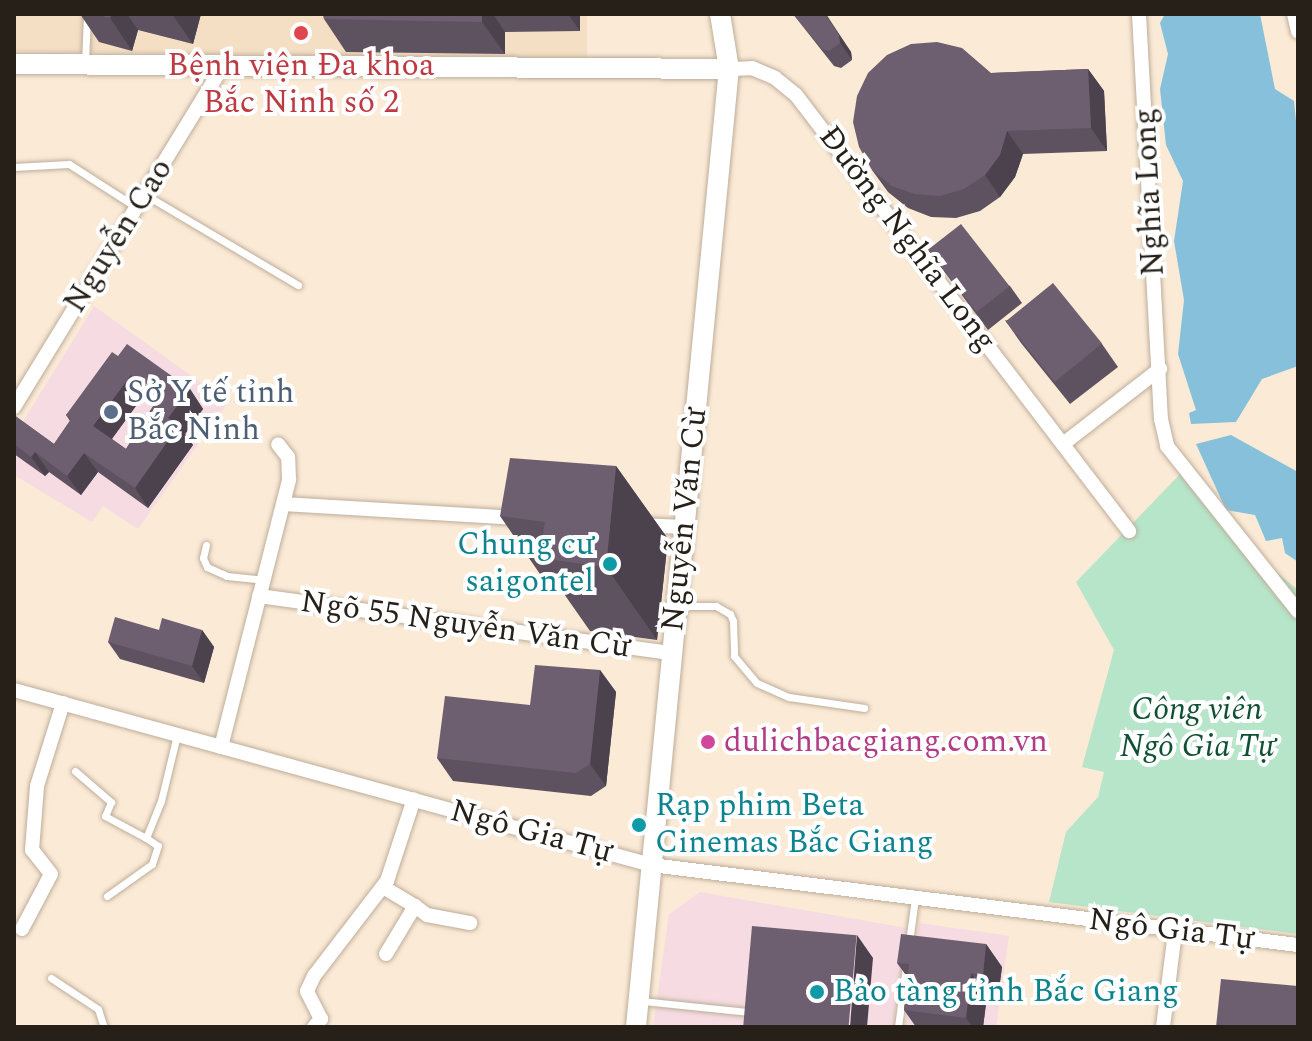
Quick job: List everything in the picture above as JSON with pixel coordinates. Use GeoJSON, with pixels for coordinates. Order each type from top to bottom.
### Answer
{"type":"FeatureCollection","features":[{"type":"Feature","properties":{"kind":"street","name":"Nguyễn Văn Cừ"},"geometry":{"type":"LineString","coordinates":[[636,1027],[729,69],[720,14]]}},
{"type":"Feature","properties":{"kind":"street","name":"Nghĩa Long"},"geometry":{"type":"LineString","coordinates":[[1139,14],[1161,419],[1167,446],[1298,611]]}},
{"type":"Feature","properties":{"kind":"street"},"geometry":{"type":"LineString","coordinates":[[1294,14],[1298,32]]}},
{"type":"Feature","properties":{"kind":"street"},"geometry":{"type":"LineString","coordinates":[[14,64],[729,69]]}},
{"type":"Feature","properties":{"kind":"street","name":"Nguyễn Cao"},"geometry":{"type":"LineString","coordinates":[[14,407],[223,66]]}},
{"type":"Feature","properties":{"kind":"street","name":"Đường Nghĩa Long"},"geometry":{"type":"LineString","coordinates":[[729,69],[752,68],[775,78],[796,95],[1129,531]]}},
{"type":"Feature","properties":{"kind":"street"},"geometry":{"type":"LineString","coordinates":[[1063,444],[1160,369]]}},
{"type":"Feature","properties":{"kind":"street"},"geometry":{"type":"LineString","coordinates":[[221,747],[283,504],[288,457],[278,444]]}},
{"type":"Feature","properties":{"kind":"street"},"geometry":{"type":"LineString","coordinates":[[283,504],[533,519]]}},
{"type":"Feature","properties":{"kind":"street"},"geometry":{"type":"LineString","coordinates":[[624,524],[684,527]]}},
{"type":"Feature","properties":{"kind":"street","name":"Ngõ 55 Nguyễn Văn Cừ"},"geometry":{"type":"LineString","coordinates":[[259,596],[672,653]]}},
{"type":"Feature","properties":{"kind":"street","name":"Ngô Gia Tự"},"geometry":{"type":"LineString","coordinates":[[14,690],[651,865],[1298,945]]}},
{"type":"Feature","properties":{"kind":"street"},"geometry":{"type":"LineString","coordinates":[[22,929],[51,874],[32,850],[37,786],[63,703]]}},
{"type":"Feature","properties":{"kind":"street"},"geometry":{"type":"LineString","coordinates":[[314,1027],[321,1019],[307,991],[314,976],[383,887],[414,799]]}},
{"type":"Feature","properties":{"kind":"street"},"geometry":{"type":"LineString","coordinates":[[383,887],[427,915],[470,923]]}},
{"type":"Feature","properties":{"kind":"street"},"geometry":{"type":"LineString","coordinates":[[386,954],[415,906]]}},
{"type":"Feature","properties":{"kind":"street"},"geometry":{"type":"LineString","coordinates":[[1163,1027],[1175,932]]}},
{"type":"Feature","properties":{"kind":"lane"},"geometry":{"type":"LineString","coordinates":[[84,65],[87,14]]}},
{"type":"Feature","properties":{"kind":"lane"},"geometry":{"type":"LineString","coordinates":[[14,167],[69,164],[298,285]]}},
{"type":"Feature","properties":{"kind":"lane"},"geometry":{"type":"LineString","coordinates":[[206,545],[203,558],[207,567],[227,576],[263,580]]}},
{"type":"Feature","properties":{"kind":"lane"},"geometry":{"type":"LineString","coordinates":[[676,606],[724,608],[733,621],[734,656],[744,672],[771,690],[864,708]]}},
{"type":"Feature","properties":{"kind":"lane"},"geometry":{"type":"LineString","coordinates":[[146,838],[161,801],[177,735]]}},
{"type":"Feature","properties":{"kind":"lane"},"geometry":{"type":"LineString","coordinates":[[75,771],[111,802],[105,816],[158,846],[152,864],[107,896]]}},
{"type":"Feature","properties":{"kind":"lane"},"geometry":{"type":"LineString","coordinates":[[898,1027],[915,898]]}},
{"type":"Feature","properties":{"kind":"lane"},"geometry":{"type":"LineString","coordinates":[[51,978],[98,1009],[104,1027]]}},
{"type":"Feature","properties":{"kind":"lane"},"geometry":{"type":"LineString","coordinates":[[638,1001],[748,1012]]}},
{"type":"Feature","properties":{"kind":"shaded area","name":"Bệnh viện Đa khoa Bắc Ninh số 2"},"geometry":{"type":"Polygon","coordinates":[[[14,14],[587,14],[587,59],[14,51],[14,14]]]}},
{"type":"Feature","properties":{"kind":"shaded area"},"geometry":{"type":"Polygon","coordinates":[[[94,306],[228,402],[138,529],[103,506],[92,522],[14,475],[14,436],[94,306]]]}},
{"type":"Feature","properties":{"kind":"shaded area"},"geometry":{"type":"Polygon","coordinates":[[[700,892],[907,928],[893,1027],[653,1027],[669,914],[700,892]]]}},
{"type":"Feature","properties":{"kind":"shaded area"},"geometry":{"type":"Polygon","coordinates":[[[919,923],[1009,936],[996,1027],[904,1027],[919,923]]]}},
{"type":"Feature","properties":{"kind":"green space","name":"Công viên Ngô Gia Tự"},"geometry":{"type":"Polygon","coordinates":[[[1184,470],[1265,563],[1298,590],[1298,934],[1049,902],[1066,832],[1098,797],[1104,772],[1082,767],[1114,650],[1076,582],[1184,470]]]}},
{"type":"Feature","properties":{"kind":"water"},"geometry":{"type":"Polygon","coordinates":[[[1165,14],[1260,14],[1275,89],[1294,101],[1298,142],[1298,366],[1262,379],[1236,422],[1191,424],[1189,413],[1196,410],[1178,354],[1184,300],[1174,241],[1183,181],[1166,145],[1160,89],[1168,54],[1160,23],[1165,14]]]}},
{"type":"Feature","properties":{"kind":"water"},"geometry":{"type":"Polygon","coordinates":[[[1231,435],[1298,472],[1298,562],[1285,553],[1282,538],[1266,541],[1255,515],[1226,510],[1196,444],[1231,435]]]}},
{"type":"Feature","properties":{"kind":"building"},"geometry":{"type":"Polygon","coordinates":[[[323,14],[482,14],[482,22],[324,19],[323,14]]]}},
{"type":"Feature","properties":{"kind":"building"},"geometry":{"type":"Polygon","coordinates":[[[793,14],[825,14],[839,35],[840,43],[829,51],[822,49],[793,14]]]}},
{"type":"Feature","properties":{"kind":"building"},"geometry":{"type":"Polygon","coordinates":[[[937,42],[962,48],[991,73],[1088,69],[1091,128],[1007,131],[1000,155],[985,175],[964,189],[940,196],[915,194],[892,186],[872,170],[859,147],[853,122],[857,96],[868,73],[887,55],[911,44],[937,42]]]}},
{"type":"Feature","properties":{"kind":"building"},"geometry":{"type":"Polygon","coordinates":[[[961,224],[1010,286],[977,312],[928,250],[961,224]]]}},
{"type":"Feature","properties":{"kind":"building"},"geometry":{"type":"Polygon","coordinates":[[[1053,283],[1102,344],[1055,382],[1006,321],[1053,283]]]}},
{"type":"Feature","properties":{"kind":"building"},"geometry":{"type":"Polygon","coordinates":[[[127,344],[190,389],[168,418],[179,425],[135,488],[84,453],[67,476],[35,452],[31,457],[14,444],[14,415],[54,444],[71,419],[66,415],[112,352],[118,356],[127,344]],[[131,375],[93,426],[126,449],[160,396],[131,375]]]}},
{"type":"Feature","properties":{"kind":"building"},"geometry":{"type":"Polygon","coordinates":[[[510,458],[616,466],[606,567],[539,558],[545,522],[500,516],[510,458]]]}},
{"type":"Feature","properties":{"kind":"building"},"geometry":{"type":"Polygon","coordinates":[[[115,617],[159,630],[162,618],[202,630],[192,666],[108,642],[115,617]]]}},
{"type":"Feature","properties":{"kind":"building"},"geometry":{"type":"Polygon","coordinates":[[[535,665],[600,670],[590,764],[576,773],[437,758],[445,696],[530,705],[535,665]]]}},
{"type":"Feature","properties":{"kind":"building","name":"Bảo tàng tỉnh Bắc Giang"},"geometry":{"type":"Polygon","coordinates":[[[752,926],[857,935],[849,1027],[743,1027],[752,926]]]}},
{"type":"Feature","properties":{"kind":"building"},"geometry":{"type":"Polygon","coordinates":[[[901,934],[986,944],[983,975],[971,973],[966,1018],[904,1010],[909,964],[897,963],[901,934]]]}},
{"type":"Feature","properties":{"kind":"building"},"geometry":{"type":"Polygon","coordinates":[[[1221,979],[1298,986],[1298,1027],[1216,1027],[1221,979]]]}},
{"type":"Feature","properties":{"kind":"place","name":"Bệnh viện Đa khoa Bắc Ninh số 2"},"geometry":{"type":"Point","coordinates":[301,33]}},
{"type":"Feature","properties":{"kind":"place","name":"Sở Y tế tỉnh Bắc Ninh"},"geometry":{"type":"Point","coordinates":[111,412]}},
{"type":"Feature","properties":{"kind":"place","name":"Chung cư saigontel"},"geometry":{"type":"Point","coordinates":[610,564]}},
{"type":"Feature","properties":{"kind":"place","name":"dulichbacgiang.com.vn"},"geometry":{"type":"Point","coordinates":[708,742]}},
{"type":"Feature","properties":{"kind":"place","name":"Rạp phim Beta Cinemas Bắc Giang"},"geometry":{"type":"Point","coordinates":[639,825]}},
{"type":"Feature","properties":{"kind":"place","name":"Bảo tàng tỉnh Bắc Giang"},"geometry":{"type":"Point","coordinates":[817,992]}}]}
